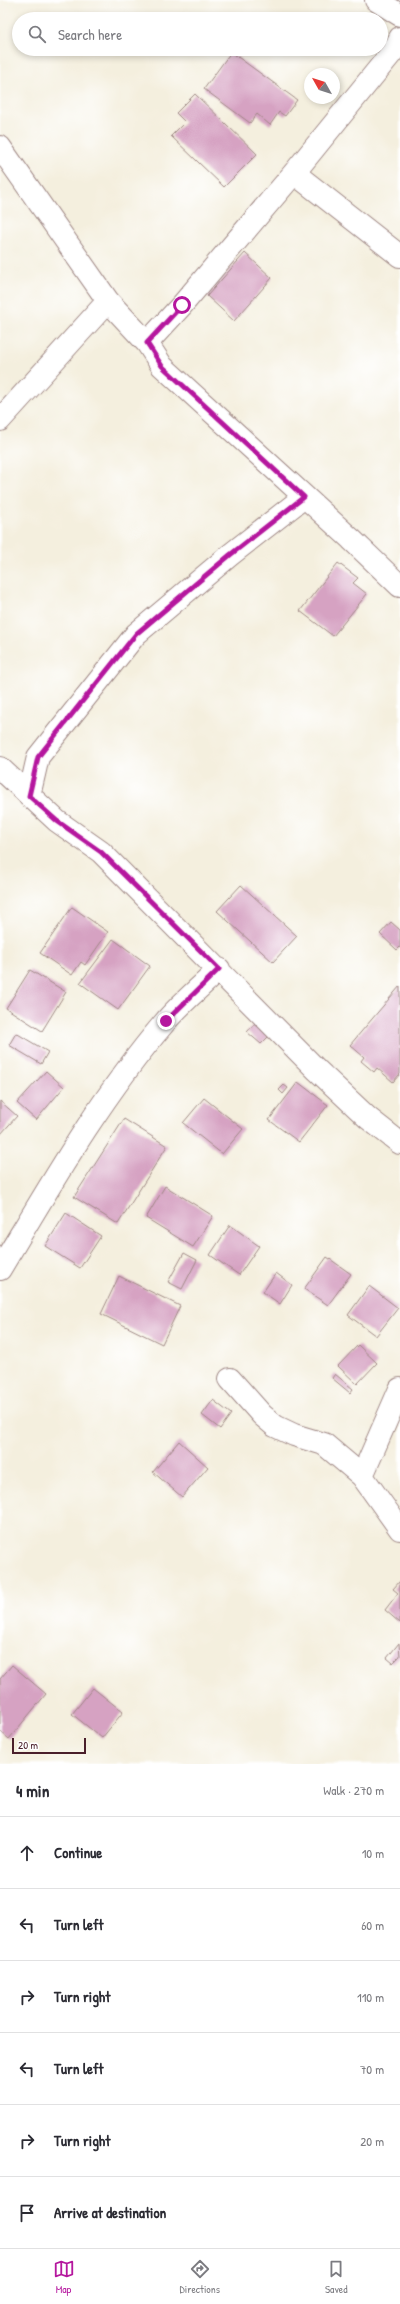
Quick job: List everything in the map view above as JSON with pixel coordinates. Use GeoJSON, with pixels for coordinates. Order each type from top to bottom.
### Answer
{"type":"FeatureCollection","features":[{"type":"Feature","properties":{"kind":"street"},"geometry":{"type":"LineString","coordinates":[[376,0],[400,15]]}},
{"type":"Feature","properties":{"kind":"street"},"geometry":{"type":"LineString","coordinates":[[147,343],[182,305],[294,173],[394,50],[400,38]]}},
{"type":"Feature","properties":{"kind":"street"},"geometry":{"type":"LineString","coordinates":[[0,147],[108,301],[147,343],[162,366],[400,586]]}},
{"type":"Feature","properties":{"kind":"street"},"geometry":{"type":"LineString","coordinates":[[294,173],[400,256]]}},
{"type":"Feature","properties":{"kind":"street"},"geometry":{"type":"LineString","coordinates":[[0,420],[108,301]]}},
{"type":"Feature","properties":{"kind":"street"},"geometry":{"type":"LineString","coordinates":[[29,796],[38,757],[136,634],[230,555],[304,497]]}},
{"type":"Feature","properties":{"kind":"street"},"geometry":{"type":"LineString","coordinates":[[0,768],[57,821],[101,852],[323,1075],[368,1118],[400,1143]]}},
{"type":"Feature","properties":{"kind":"street"},"geometry":{"type":"LineString","coordinates":[[0,1269],[66,1158],[117,1083],[166,1021],[219,969]]}},
{"type":"Feature","properties":{"kind":"street"},"geometry":{"type":"LineString","coordinates":[[230,1379],[262,1415],[275,1426],[294,1435],[324,1444],[362,1476],[400,1529]]}},
{"type":"Feature","properties":{"kind":"street"},"geometry":{"type":"LineString","coordinates":[[362,1476],[400,1389]]}},
{"type":"Feature","properties":{"kind":"building"},"geometry":{"type":"Polygon","coordinates":[[[228,56],[236,56],[297,100],[285,116],[279,112],[270,125],[257,114],[250,123],[204,89],[228,56]]]}},
{"type":"Feature","properties":{"kind":"building"},"geometry":{"type":"Polygon","coordinates":[[[195,94],[257,154],[224,187],[171,136],[185,122],[176,113],[195,94]]]}},
{"type":"Feature","properties":{"kind":"building"},"geometry":{"type":"Polygon","coordinates":[[[245,253],[272,278],[234,321],[207,296],[245,253]]]}},
{"type":"Feature","properties":{"kind":"building"},"geometry":{"type":"Polygon","coordinates":[[[338,563],[358,578],[353,583],[367,594],[333,636],[300,611],[338,563]]]}},
{"type":"Feature","properties":{"kind":"building"},"geometry":{"type":"Polygon","coordinates":[[[241,885],[297,936],[273,962],[217,911],[241,885]]]}},
{"type":"Feature","properties":{"kind":"building"},"geometry":{"type":"Polygon","coordinates":[[[72,907],[108,932],[85,965],[81,962],[72,975],[40,953],[72,907]]]}},
{"type":"Feature","properties":{"kind":"building"},"geometry":{"type":"Polygon","coordinates":[[[391,922],[400,930],[400,947],[397,950],[380,934],[391,922]]]}},
{"type":"Feature","properties":{"kind":"building"},"geometry":{"type":"Polygon","coordinates":[[[113,939],[150,966],[118,1010],[80,983],[113,939]]]}},
{"type":"Feature","properties":{"kind":"building"},"geometry":{"type":"Polygon","coordinates":[[[30,970],[66,992],[42,1031],[6,1008],[30,970]]]}},
{"type":"Feature","properties":{"kind":"building"},"geometry":{"type":"Polygon","coordinates":[[[400,986],[400,1074],[393,1082],[377,1068],[374,1072],[361,1061],[364,1057],[350,1045],[400,986]]]}},
{"type":"Feature","properties":{"kind":"building"},"geometry":{"type":"Polygon","coordinates":[[[258,1020],[272,1033],[261,1044],[247,1032],[258,1020]]]}},
{"type":"Feature","properties":{"kind":"building"},"geometry":{"type":"Polygon","coordinates":[[[16,1033],[48,1052],[41,1064],[9,1045],[16,1033]]]}},
{"type":"Feature","properties":{"kind":"building"},"geometry":{"type":"Polygon","coordinates":[[[46,1071],[64,1087],[36,1120],[17,1103],[46,1071]]]}},
{"type":"Feature","properties":{"kind":"building"},"geometry":{"type":"Polygon","coordinates":[[[298,1082],[328,1105],[299,1142],[269,1120],[298,1082]]]}},
{"type":"Feature","properties":{"kind":"building"},"geometry":{"type":"Polygon","coordinates":[[[284,1085],[288,1088],[283,1094],[279,1090],[284,1085]]]}},
{"type":"Feature","properties":{"kind":"building"},"geometry":{"type":"Polygon","coordinates":[[[204,1098],[243,1129],[222,1154],[183,1123],[204,1098]]]}},
{"type":"Feature","properties":{"kind":"building"},"geometry":{"type":"Polygon","coordinates":[[[0,1101],[17,1116],[0,1135],[0,1101]]]}},
{"type":"Feature","properties":{"kind":"building"},"geometry":{"type":"Polygon","coordinates":[[[124,1119],[167,1146],[118,1224],[74,1197],[124,1119]]]}},
{"type":"Feature","properties":{"kind":"building"},"geometry":{"type":"Polygon","coordinates":[[[165,1186],[213,1216],[193,1247],[146,1218],[165,1186]]]}},
{"type":"Feature","properties":{"kind":"building"},"geometry":{"type":"Polygon","coordinates":[[[66,1213],[101,1236],[80,1268],[45,1246],[66,1213]]]}},
{"type":"Feature","properties":{"kind":"building"},"geometry":{"type":"Polygon","coordinates":[[[230,1225],[259,1246],[239,1275],[210,1255],[230,1225]]]}},
{"type":"Feature","properties":{"kind":"building"},"geometry":{"type":"Polygon","coordinates":[[[184,1253],[197,1260],[182,1289],[168,1282],[184,1253]]]}},
{"type":"Feature","properties":{"kind":"building"},"geometry":{"type":"Polygon","coordinates":[[[327,1257],[351,1274],[328,1305],[304,1289],[327,1257]]]}},
{"type":"Feature","properties":{"kind":"building"},"geometry":{"type":"Polygon","coordinates":[[[276,1273],[292,1285],[280,1304],[263,1292],[276,1273]]]}},
{"type":"Feature","properties":{"kind":"building"},"geometry":{"type":"Polygon","coordinates":[[[119,1276],[180,1306],[162,1344],[101,1314],[119,1276]]]}},
{"type":"Feature","properties":{"kind":"building"},"geometry":{"type":"Polygon","coordinates":[[[369,1286],[398,1308],[376,1336],[348,1315],[369,1286]]]}},
{"type":"Feature","properties":{"kind":"building"},"geometry":{"type":"Polygon","coordinates":[[[358,1345],[377,1363],[357,1384],[338,1366],[358,1345]]]}},
{"type":"Feature","properties":{"kind":"building"},"geometry":{"type":"Polygon","coordinates":[[[335,1374],[353,1389],[350,1393],[332,1378],[335,1374]]]}},
{"type":"Feature","properties":{"kind":"building"},"geometry":{"type":"Polygon","coordinates":[[[213,1400],[231,1414],[220,1429],[202,1415],[213,1400]]]}},
{"type":"Feature","properties":{"kind":"building"},"geometry":{"type":"Polygon","coordinates":[[[179,1441],[208,1467],[182,1497],[153,1472],[179,1441]]]}},
{"type":"Feature","properties":{"kind":"building"},"geometry":{"type":"Polygon","coordinates":[[[400,1581],[400,1623],[385,1610],[398,1593],[393,1589],[400,1581]]]}},
{"type":"Feature","properties":{"kind":"building"},"geometry":{"type":"Polygon","coordinates":[[[399,1643],[400,1656],[393,1663],[387,1658],[399,1643]]]}},
{"type":"Feature","properties":{"kind":"building"},"geometry":{"type":"Polygon","coordinates":[[[12,1665],[46,1694],[9,1739],[0,1731],[0,1679],[12,1665]]]}},
{"type":"Feature","properties":{"kind":"building"},"geometry":{"type":"Polygon","coordinates":[[[93,1688],[123,1712],[102,1738],[72,1714],[93,1688]]]}},
{"type":"Feature","properties":{"kind":"route"},"geometry":{"type":"LineString","coordinates":[[166,1021],[219,969],[101,852],[57,821],[29,796],[38,757],[136,634],[230,555],[304,497],[162,366],[147,343],[182,305]]}}]}
